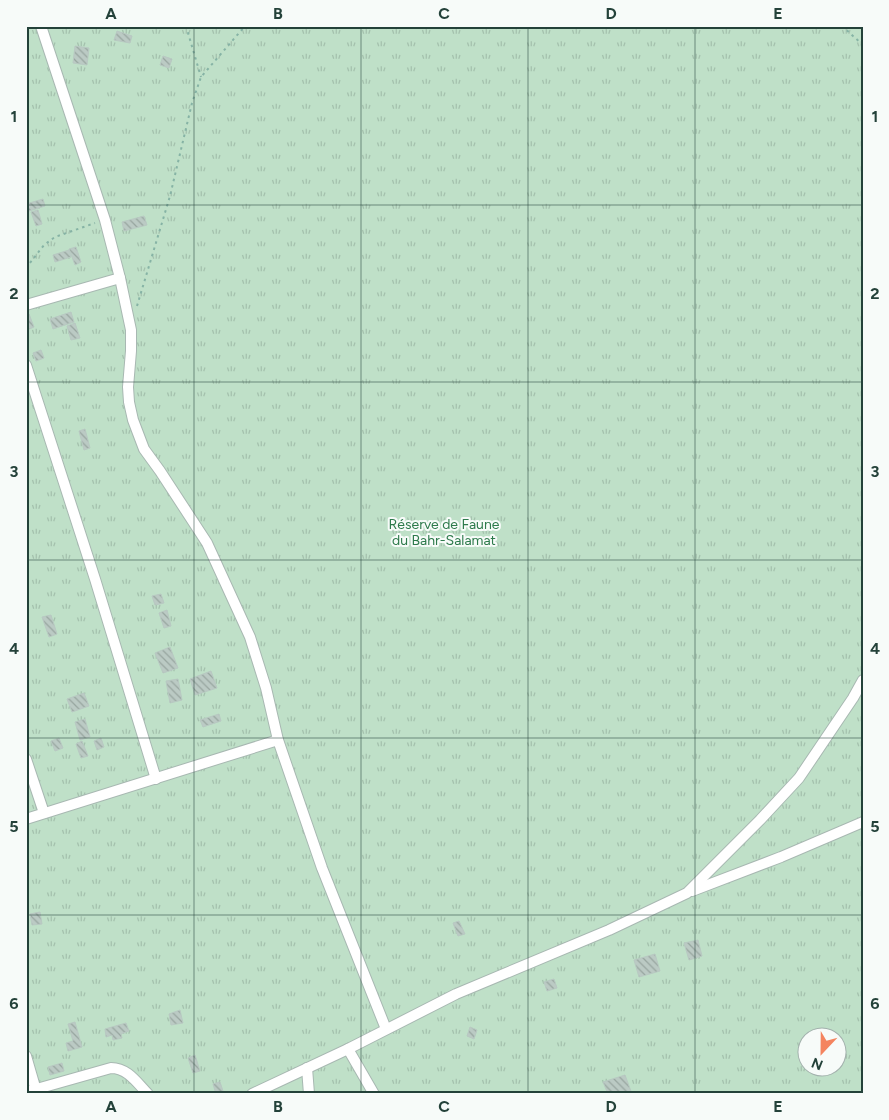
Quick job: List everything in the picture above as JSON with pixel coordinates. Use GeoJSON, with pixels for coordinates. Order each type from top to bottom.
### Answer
{"type":"FeatureCollection","features":[{"type":"Feature","properties":{"kind":"street"},"geometry":{"type":"LineString","coordinates":[[41,26],[105,220],[120,278],[131,330],[128,387],[133,420],[144,449],[207,544],[250,637],[266,688],[278,740],[322,868],[386,1029]]}},
{"type":"Feature","properties":{"kind":"street"},"geometry":{"type":"LineString","coordinates":[[26,304],[120,278]]}},
{"type":"Feature","properties":{"kind":"street"},"geometry":{"type":"LineString","coordinates":[[26,365],[95,579],[156,779]]}},
{"type":"Feature","properties":{"kind":"street"},"geometry":{"type":"LineString","coordinates":[[687,893],[799,778],[863,680]]}},
{"type":"Feature","properties":{"kind":"street"},"geometry":{"type":"LineString","coordinates":[[26,819],[278,740]]}},
{"type":"Feature","properties":{"kind":"street"},"geometry":{"type":"LineString","coordinates":[[26,759],[44,813]]}},
{"type":"Feature","properties":{"kind":"street"},"geometry":{"type":"LineString","coordinates":[[252,1094],[348,1049],[456,994],[609,930],[687,893],[863,822]]}},
{"type":"Feature","properties":{"kind":"street"},"geometry":{"type":"LineString","coordinates":[[348,1049],[374,1094]]}},
{"type":"Feature","properties":{"kind":"street"},"geometry":{"type":"LineString","coordinates":[[26,1056],[33,1092],[111,1068],[119,1068],[126,1072],[148,1094]]}},
{"type":"Feature","properties":{"kind":"street"},"geometry":{"type":"LineString","coordinates":[[307,1068],[309,1094]]}},
{"type":"Feature","properties":{"kind":"path"},"geometry":{"type":"LineString","coordinates":[[186,26],[201,76]]}},
{"type":"Feature","properties":{"kind":"path"},"geometry":{"type":"LineString","coordinates":[[136,312],[170,196],[192,103],[201,76],[246,26]]}},
{"type":"Feature","properties":{"kind":"path"},"geometry":{"type":"LineString","coordinates":[[842,26],[863,46]]}},
{"type":"Feature","properties":{"kind":"path"},"geometry":{"type":"LineString","coordinates":[[26,268],[44,245],[55,237],[105,220]]}},
{"type":"Feature","properties":{"kind":"green space","name":"Réserve de Faune du Bahr-Salamat"},"geometry":{"type":"Polygon","coordinates":[[[26,26],[863,26],[863,1094],[26,1094],[26,26]]]}},
{"type":"Feature","properties":{"kind":"building"},"geometry":{"type":"Polygon","coordinates":[[[117,31],[132,36],[130,43],[114,40],[117,31]]]}},
{"type":"Feature","properties":{"kind":"building"},"geometry":{"type":"Polygon","coordinates":[[[75,46],[89,48],[87,65],[73,63],[75,46]]]}},
{"type":"Feature","properties":{"kind":"building"},"geometry":{"type":"Polygon","coordinates":[[[163,56],[172,59],[169,68],[160,65],[163,56]]]}},
{"type":"Feature","properties":{"kind":"building"},"geometry":{"type":"Polygon","coordinates":[[[43,199],[45,206],[26,212],[26,204],[43,199]]]}},
{"type":"Feature","properties":{"kind":"building"},"geometry":{"type":"Polygon","coordinates":[[[38,210],[42,224],[36,226],[31,212],[38,210]]]}},
{"type":"Feature","properties":{"kind":"building"},"geometry":{"type":"Polygon","coordinates":[[[144,216],[147,225],[124,231],[122,222],[144,216]]]}},
{"type":"Feature","properties":{"kind":"building"},"geometry":{"type":"Polygon","coordinates":[[[76,247],[81,262],[75,265],[69,249],[76,247]]]}},
{"type":"Feature","properties":{"kind":"building"},"geometry":{"type":"Polygon","coordinates":[[[69,250],[71,257],[55,262],[53,255],[69,250]]]}},
{"type":"Feature","properties":{"kind":"building"},"geometry":{"type":"Polygon","coordinates":[[[71,312],[74,322],[53,329],[50,319],[71,312]]]}},
{"type":"Feature","properties":{"kind":"building"},"geometry":{"type":"Polygon","coordinates":[[[29,314],[34,327],[27,330],[26,315],[29,314]]]}},
{"type":"Feature","properties":{"kind":"building"},"geometry":{"type":"Polygon","coordinates":[[[75,323],[80,338],[71,340],[67,326],[75,323]]]}},
{"type":"Feature","properties":{"kind":"building"},"geometry":{"type":"Polygon","coordinates":[[[41,350],[44,358],[36,361],[33,353],[41,350]]]}},
{"type":"Feature","properties":{"kind":"building"},"geometry":{"type":"Polygon","coordinates":[[[85,429],[90,448],[84,450],[79,431],[85,429]]]}},
{"type":"Feature","properties":{"kind":"building"},"geometry":{"type":"Polygon","coordinates":[[[161,594],[164,603],[155,605],[152,596],[161,594]]]}},
{"type":"Feature","properties":{"kind":"building"},"geometry":{"type":"Polygon","coordinates":[[[167,610],[171,626],[164,628],[159,613],[167,610]]]}},
{"type":"Feature","properties":{"kind":"building"},"geometry":{"type":"Polygon","coordinates":[[[51,615],[57,634],[49,637],[42,617],[51,615]]]}},
{"type":"Feature","properties":{"kind":"building"},"geometry":{"type":"Polygon","coordinates":[[[170,647],[178,668],[163,673],[155,653],[170,647]]]}},
{"type":"Feature","properties":{"kind":"building"},"geometry":{"type":"Polygon","coordinates":[[[211,671],[217,688],[195,695],[190,679],[211,671]]]}},
{"type":"Feature","properties":{"kind":"building"},"geometry":{"type":"Polygon","coordinates":[[[178,679],[182,700],[170,703],[166,681],[178,679]]]}},
{"type":"Feature","properties":{"kind":"building"},"geometry":{"type":"Polygon","coordinates":[[[84,693],[89,706],[72,712],[67,699],[84,693]]]}},
{"type":"Feature","properties":{"kind":"building"},"geometry":{"type":"Polygon","coordinates":[[[219,714],[221,721],[203,727],[200,720],[219,714]]]}},
{"type":"Feature","properties":{"kind":"building"},"geometry":{"type":"Polygon","coordinates":[[[85,719],[90,737],[80,740],[75,722],[85,719]]]}},
{"type":"Feature","properties":{"kind":"building"},"geometry":{"type":"Polygon","coordinates":[[[59,738],[63,748],[55,751],[51,741],[59,738]]]}},
{"type":"Feature","properties":{"kind":"building"},"geometry":{"type":"Polygon","coordinates":[[[101,738],[104,747],[97,750],[94,741],[101,738]]]}},
{"type":"Feature","properties":{"kind":"building"},"geometry":{"type":"Polygon","coordinates":[[[82,741],[88,756],[81,758],[76,744],[82,741]]]}},
{"type":"Feature","properties":{"kind":"building"},"geometry":{"type":"Polygon","coordinates":[[[40,912],[42,924],[32,925],[30,914],[40,912]]]}},
{"type":"Feature","properties":{"kind":"building"},"geometry":{"type":"Polygon","coordinates":[[[459,921],[465,934],[458,936],[453,923],[459,921]]]}},
{"type":"Feature","properties":{"kind":"building"},"geometry":{"type":"Polygon","coordinates":[[[698,940],[702,956],[689,960],[684,943],[698,940]]]}},
{"type":"Feature","properties":{"kind":"building"},"geometry":{"type":"Polygon","coordinates":[[[655,954],[660,971],[639,977],[634,960],[655,954]]]}},
{"type":"Feature","properties":{"kind":"building"},"geometry":{"type":"Polygon","coordinates":[[[554,979],[557,988],[547,991],[544,982],[554,979]]]}},
{"type":"Feature","properties":{"kind":"building"},"geometry":{"type":"Polygon","coordinates":[[[180,1010],[183,1023],[171,1025],[169,1014],[180,1010]]]}},
{"type":"Feature","properties":{"kind":"building"},"geometry":{"type":"Polygon","coordinates":[[[75,1022],[82,1047],[68,1051],[66,1043],[73,1041],[68,1024],[75,1022]]]}},
{"type":"Feature","properties":{"kind":"building"},"geometry":{"type":"Polygon","coordinates":[[[126,1023],[129,1031],[121,1034],[122,1038],[113,1040],[112,1035],[106,1037],[105,1029],[126,1023]]]}},
{"type":"Feature","properties":{"kind":"building"},"geometry":{"type":"Polygon","coordinates":[[[470,1027],[477,1030],[474,1039],[467,1036],[470,1027]]]}},
{"type":"Feature","properties":{"kind":"building"},"geometry":{"type":"Polygon","coordinates":[[[195,1055],[200,1071],[193,1073],[188,1058],[195,1055]]]}},
{"type":"Feature","properties":{"kind":"building"},"geometry":{"type":"Polygon","coordinates":[[[62,1063],[64,1071],[50,1075],[48,1067],[62,1063]]]}},
{"type":"Feature","properties":{"kind":"building"},"geometry":{"type":"Polygon","coordinates":[[[625,1075],[632,1094],[608,1094],[603,1082],[625,1075]]]}},
{"type":"Feature","properties":{"kind":"building"},"geometry":{"type":"Polygon","coordinates":[[[220,1082],[224,1094],[216,1094],[213,1084],[220,1082]]]}}]}
